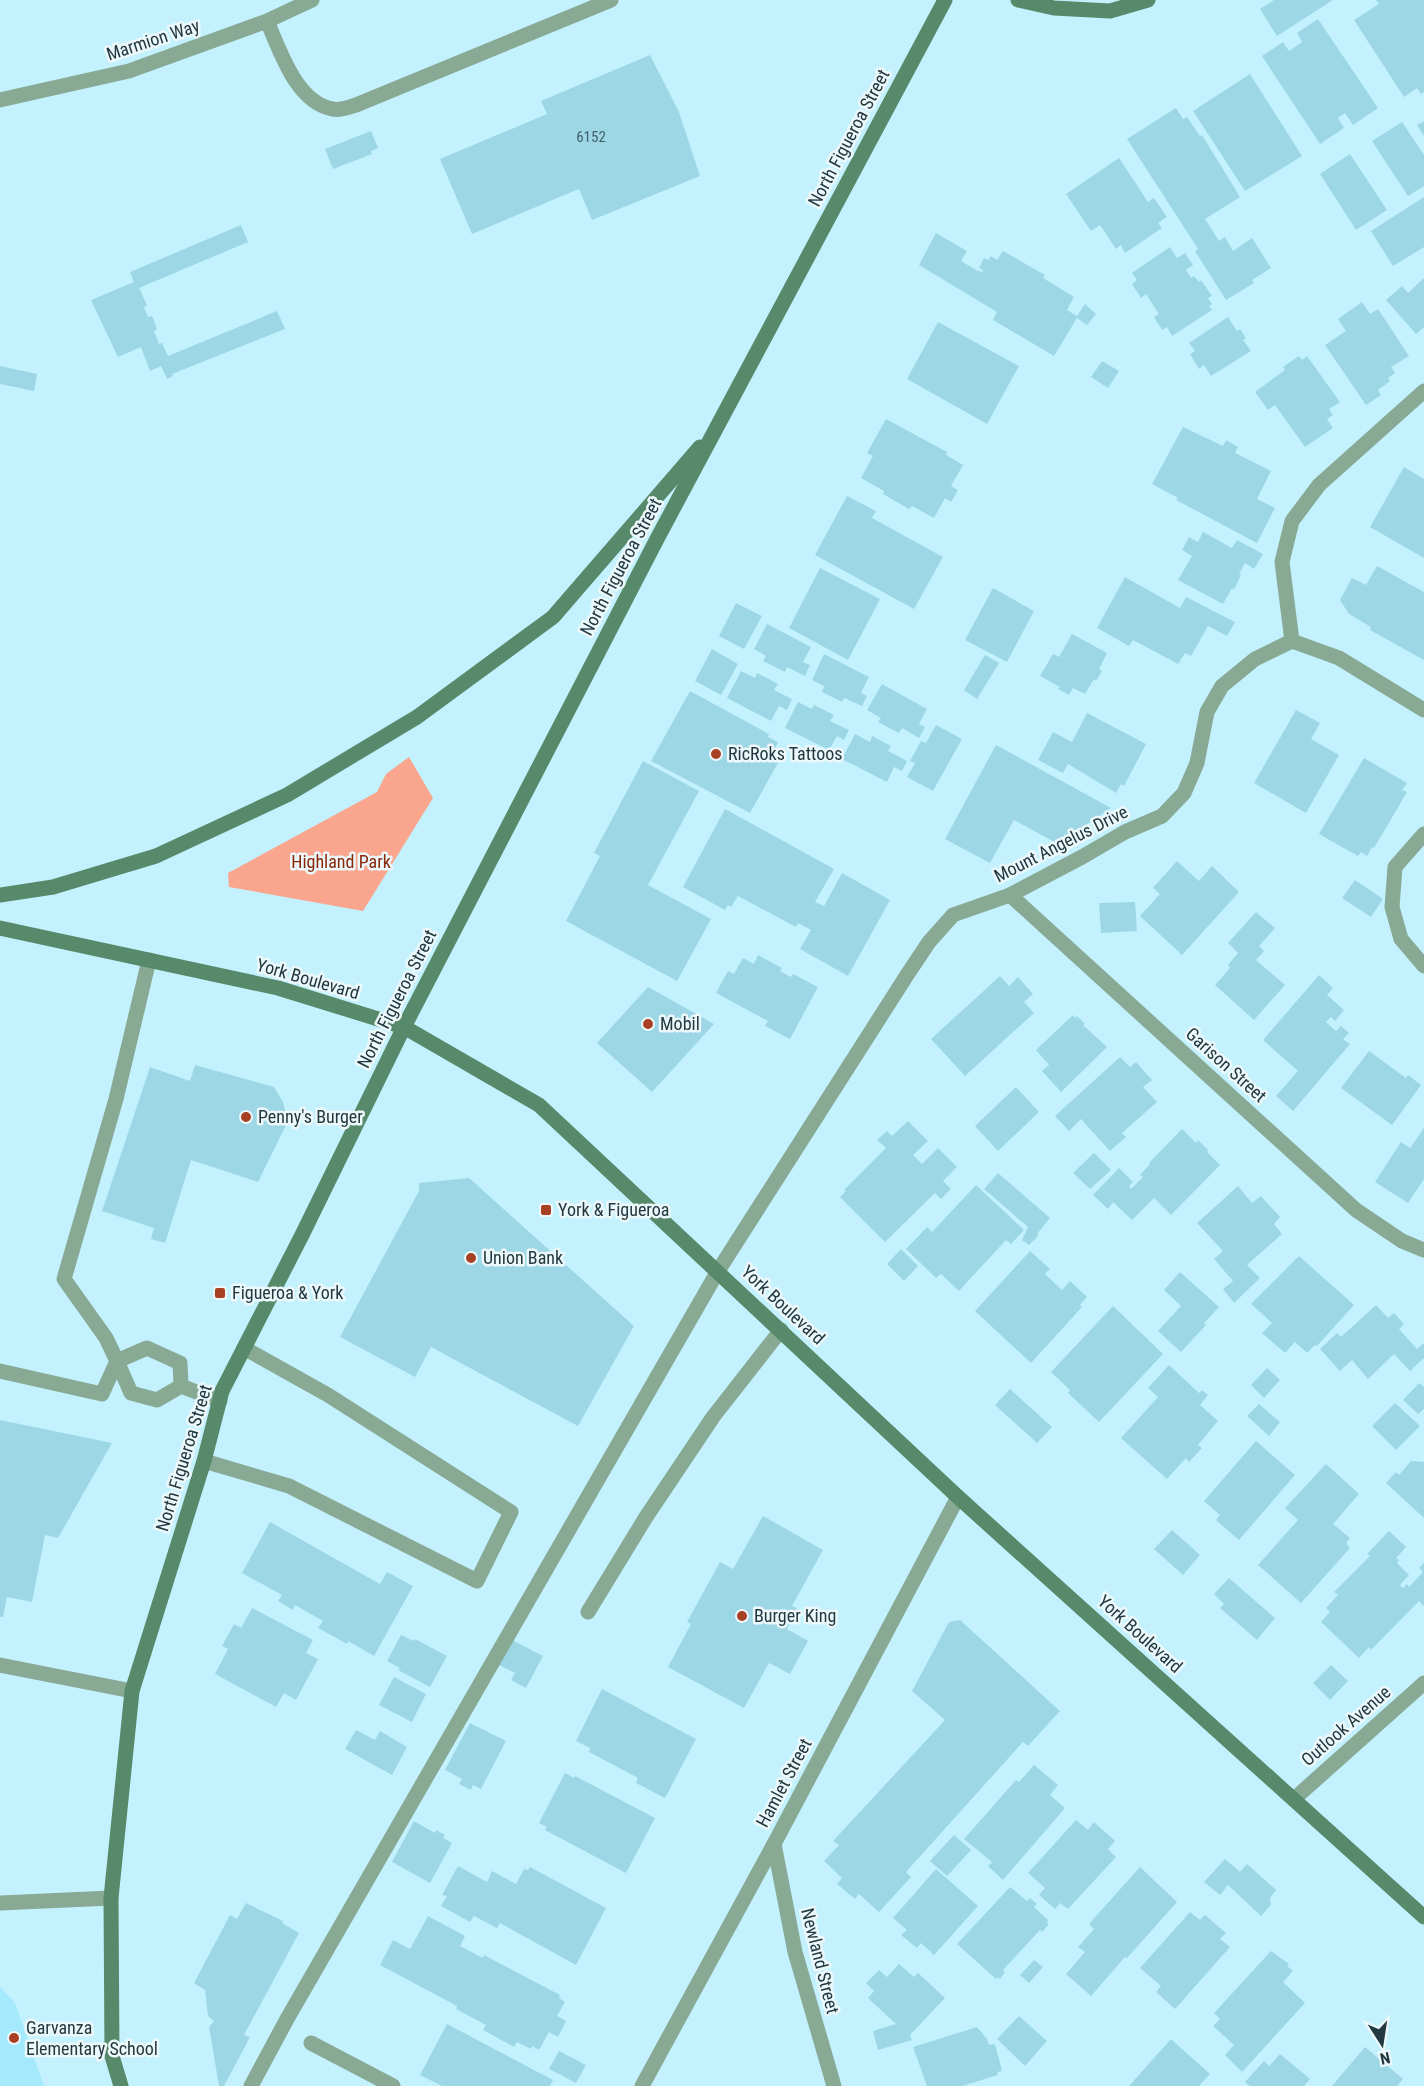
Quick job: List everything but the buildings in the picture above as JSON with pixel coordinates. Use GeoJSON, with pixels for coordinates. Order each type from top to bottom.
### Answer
{"type":"FeatureCollection","features":[{"type":"Feature","properties":{"kind":"main road","name":"North Figueroa Street"},"geometry":{"type":"LineString","coordinates":[[121,2086],[112,2056],[111,1898],[132,1691],[204,1461],[222,1391],[303,1235],[404,1028],[651,550],[945,0]]}},
{"type":"Feature","properties":{"kind":"main road"},"geometry":{"type":"LineString","coordinates":[[1018,0],[1054,8],[1110,12],[1148,0]]}},
{"type":"Feature","properties":{"kind":"main road"},"geometry":{"type":"LineString","coordinates":[[0,895],[53,887],[156,855],[287,795],[417,717],[554,617],[719,425]]}},
{"type":"Feature","properties":{"kind":"main road","name":"York Boulevard"},"geometry":{"type":"LineString","coordinates":[[0,928],[278,988],[404,1028],[539,1106],[958,1497],[1424,1917]]}},
{"type":"Feature","properties":{"kind":"street","name":"Marmion Way"},"geometry":{"type":"LineString","coordinates":[[0,100],[129,71],[267,21],[312,0]]}},
{"type":"Feature","properties":{"kind":"street"},"geometry":{"type":"LineString","coordinates":[[267,21],[293,80],[319,105],[335,110],[356,105],[610,0]]}},
{"type":"Feature","properties":{"kind":"street"},"geometry":{"type":"LineString","coordinates":[[1424,391],[1319,485],[1293,521],[1281,562],[1292,641],[1339,658],[1424,710]]}},
{"type":"Feature","properties":{"kind":"street","name":"Mount Angelus Drive"},"geometry":{"type":"LineString","coordinates":[[251,2086],[316,1968],[718,1271],[929,942],[953,915],[1010,895],[1125,832],[1162,816],[1184,794],[1197,763],[1207,712],[1222,686],[1255,659],[1292,641]]}},
{"type":"Feature","properties":{"kind":"street"},"geometry":{"type":"LineString","coordinates":[[1424,834],[1395,867],[1392,907],[1401,939],[1424,966]]}},
{"type":"Feature","properties":{"kind":"street","name":"Garison Street"},"geometry":{"type":"LineString","coordinates":[[1010,895],[1356,1210],[1402,1241],[1424,1250]]}},
{"type":"Feature","properties":{"kind":"street"},"geometry":{"type":"LineString","coordinates":[[149,960],[116,1099],[64,1278],[106,1338],[131,1393],[157,1400],[181,1386]]}},
{"type":"Feature","properties":{"kind":"street"},"geometry":{"type":"LineString","coordinates":[[588,1612],[645,1517],[713,1417],[781,1330]]}},
{"type":"Feature","properties":{"kind":"street"},"geometry":{"type":"LineString","coordinates":[[0,1371],[102,1394],[117,1361],[147,1348],[180,1363],[181,1386]]}},
{"type":"Feature","properties":{"kind":"street"},"geometry":{"type":"LineString","coordinates":[[204,1461],[289,1486],[477,1581],[511,1512],[328,1395],[244,1348]]}},
{"type":"Feature","properties":{"kind":"street"},"geometry":{"type":"LineString","coordinates":[[181,1386],[220,1401]]}},
{"type":"Feature","properties":{"kind":"street","name":"Hamlet Street"},"geometry":{"type":"LineString","coordinates":[[642,2086],[774,1844],[958,1497]]}},
{"type":"Feature","properties":{"kind":"street"},"geometry":{"type":"LineString","coordinates":[[0,1665],[132,1691]]}},
{"type":"Feature","properties":{"kind":"street","name":"Outlook Avenue"},"geometry":{"type":"LineString","coordinates":[[1294,1799],[1424,1683]]}},
{"type":"Feature","properties":{"kind":"street","name":"Newland Street"},"geometry":{"type":"LineString","coordinates":[[774,1844],[795,1952],[834,2086]]}},
{"type":"Feature","properties":{"kind":"street"},"geometry":{"type":"LineString","coordinates":[[0,1903],[111,1898]]}},
{"type":"Feature","properties":{"kind":"street"},"geometry":{"type":"LineString","coordinates":[[310,2043],[393,2086]]}},
{"type":"Feature","properties":{"kind":"shaded area","name":"Garvanza Elementary School"},"geometry":{"type":"Polygon","coordinates":[[[0,1987],[15,2003],[44,2086],[0,2086],[0,1987]]]}},
{"type":"Feature","properties":{"kind":"green space","name":"Highland Park"},"geometry":{"type":"Polygon","coordinates":[[[409,757],[433,798],[363,911],[229,887],[228,873],[377,792],[386,774],[409,757]]]}},
{"type":"Feature","properties":{"kind":"place","name":"RicRoks Tattoos"},"geometry":{"type":"Point","coordinates":[716,754]}},
{"type":"Feature","properties":{"kind":"place","name":"Mobil"},"geometry":{"type":"Point","coordinates":[648,1024]}},
{"type":"Feature","properties":{"kind":"place","name":"Penny's Burger"},"geometry":{"type":"Point","coordinates":[246,1117]}},
{"type":"Feature","properties":{"kind":"place","name":"York & Figueroa"},"geometry":{"type":"Point","coordinates":[546,1210]}},
{"type":"Feature","properties":{"kind":"place","name":"Union Bank"},"geometry":{"type":"Point","coordinates":[471,1258]}},
{"type":"Feature","properties":{"kind":"place","name":"Figueroa & York"},"geometry":{"type":"Point","coordinates":[220,1293]}},
{"type":"Feature","properties":{"kind":"place","name":"Burger King"},"geometry":{"type":"Point","coordinates":[742,1616]}},
{"type":"Feature","properties":{"kind":"place","name":"Garvanza Elementary School"},"geometry":{"type":"Point","coordinates":[14,2038]}}]}
